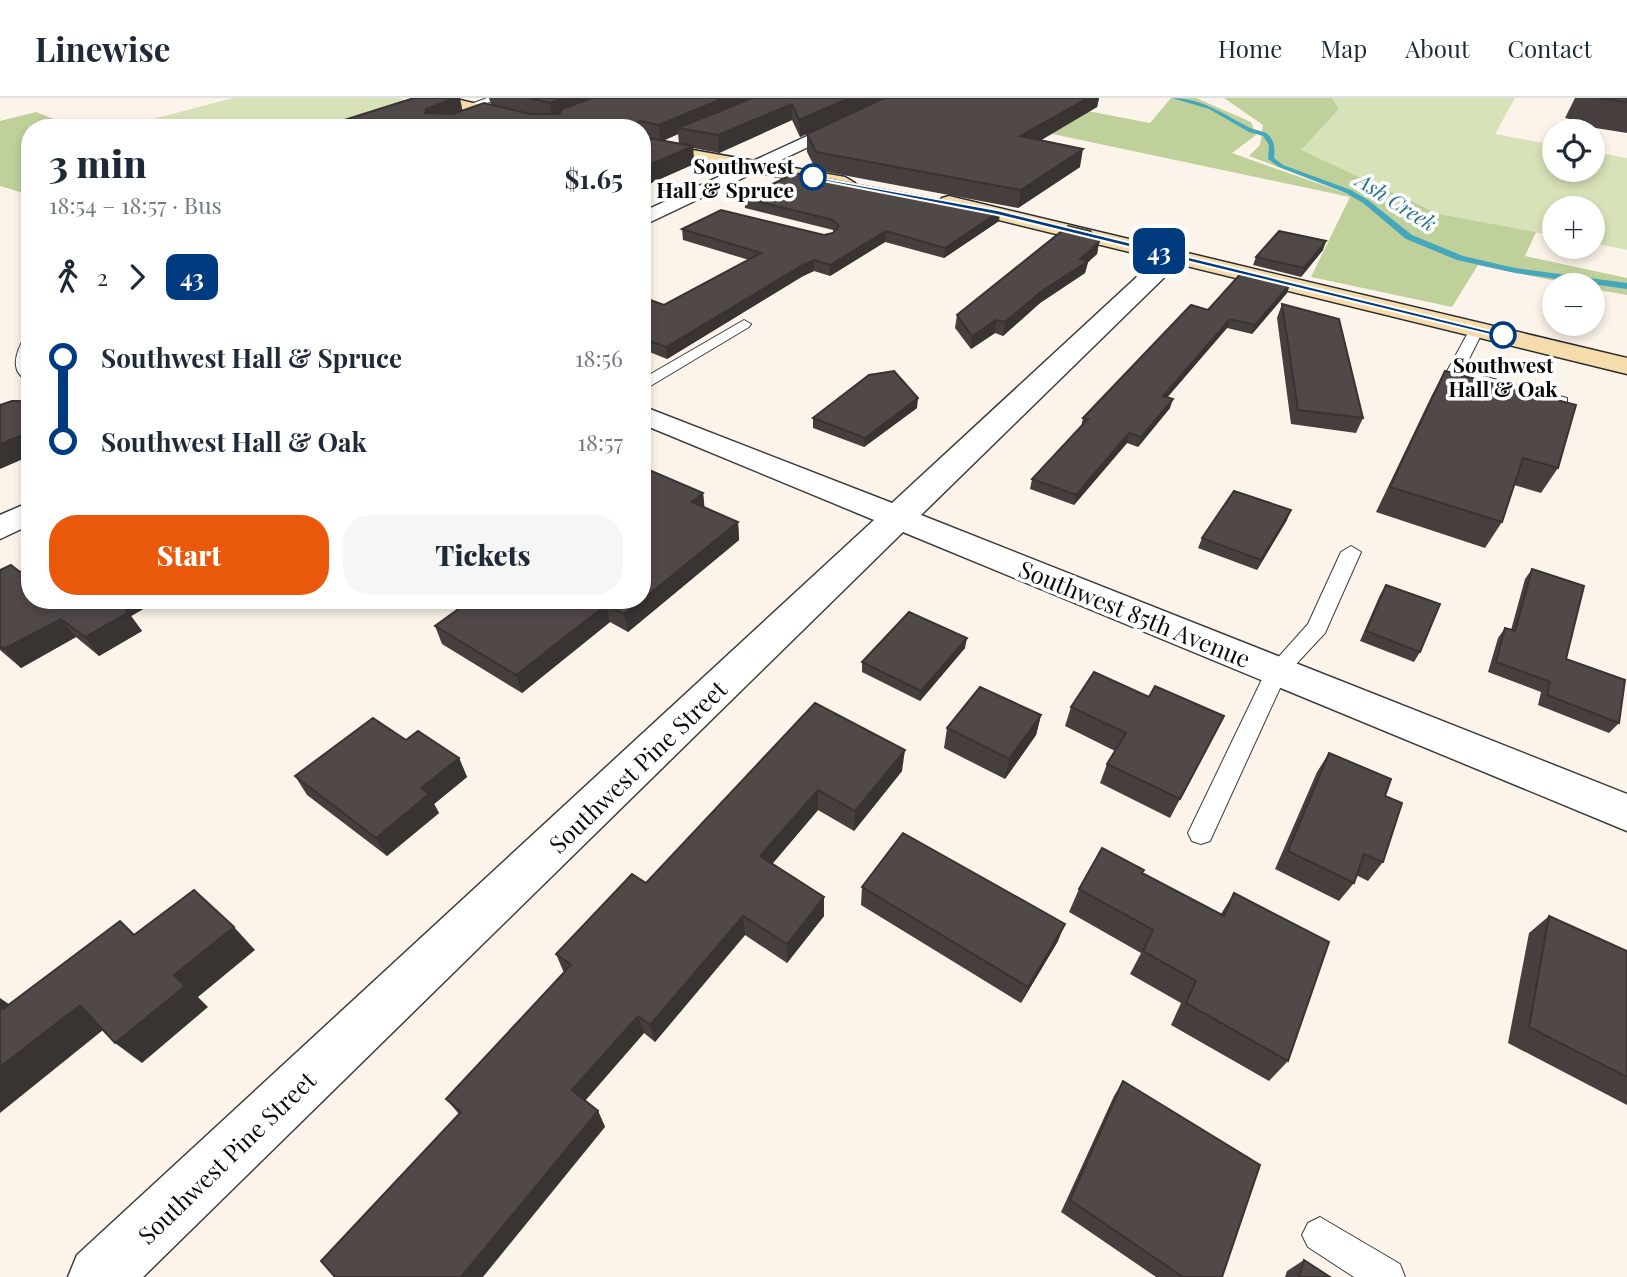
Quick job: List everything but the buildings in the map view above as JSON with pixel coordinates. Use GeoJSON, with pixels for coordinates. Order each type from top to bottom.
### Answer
{"type":"FeatureCollection","features":[{"type":"Feature","properties":{"kind":"main road"},"geometry":{"type":"LineString","coordinates":[[433,98],[463,114]]}},
{"type":"Feature","properties":{"kind":"main road"},"geometry":{"type":"LineString","coordinates":[[491,105],[539,119]]}},
{"type":"Feature","properties":{"kind":"main road"},"geometry":{"type":"LineString","coordinates":[[651,148],[862,186]]}},
{"type":"Feature","properties":{"kind":"main road"},"geometry":{"type":"LineString","coordinates":[[924,197],[1627,366]]}},
{"type":"Feature","properties":{"kind":"street"},"geometry":{"type":"LineString","coordinates":[[651,215],[903,98]]}},
{"type":"Feature","properties":{"kind":"street"},"geometry":{"type":"LineString","coordinates":[[463,114],[491,105]]}},
{"type":"Feature","properties":{"kind":"street"},"geometry":{"type":"LineString","coordinates":[[681,201],[708,209]]}},
{"type":"Feature","properties":{"kind":"street","name":"Southwest Pine Street"},"geometry":{"type":"LineString","coordinates":[[99,1277],[1174,255]]}},
{"type":"Feature","properties":{"kind":"street","name":"Southwest 85th Avenue"},"geometry":{"type":"LineString","coordinates":[[651,418],[1627,813]]}},
{"type":"Feature","properties":{"kind":"street"},"geometry":{"type":"LineString","coordinates":[[0,529],[21,516]]}},
{"type":"Feature","properties":{"kind":"lane"},"geometry":{"type":"LineString","coordinates":[[651,147],[674,141]]}},
{"type":"Feature","properties":{"kind":"lane"},"geometry":{"type":"LineString","coordinates":[[651,381],[744,324]]}},
{"type":"Feature","properties":{"kind":"lane"},"geometry":{"type":"LineString","coordinates":[[1476,329],[1454,373],[1561,401]]}},
{"type":"Feature","properties":{"kind":"lane"},"geometry":{"type":"LineString","coordinates":[[1200,833],[1277,671],[1318,628],[1351,552]]}},
{"type":"Feature","properties":{"kind":"lane"},"geometry":{"type":"LineString","coordinates":[[1320,1235],[1387,1277]]}},
{"type":"Feature","properties":{"kind":"green space"},"geometry":{"type":"Polygon","coordinates":[[[233,98],[398,98],[431,108],[395,119],[152,119],[233,98]]]}},
{"type":"Feature","properties":{"kind":"green space"},"geometry":{"type":"Polygon","coordinates":[[[1020,98],[1150,123],[1171,98],[1196,98],[1251,122],[1256,135],[1232,153],[1365,200],[1249,156],[1260,145],[1263,125],[1224,98],[1332,98],[1339,109],[1301,150],[1439,214],[1536,232],[1525,256],[1604,273],[1542,273],[1542,278],[1478,265],[1452,307],[1311,277],[1350,197],[977,118],[1020,98]]]}},
{"type":"Feature","properties":{"kind":"green space"},"geometry":{"type":"Polygon","coordinates":[[[1332,98],[1515,98],[1495,134],[1542,143],[1542,182],[1605,182],[1605,154],[1627,158],[1627,250],[1605,245],[1605,196],[1542,196],[1542,234],[1439,214],[1300,150],[1339,109],[1332,98]]]}},
{"type":"Feature","properties":{"kind":"green space"},"geometry":{"type":"Polygon","coordinates":[[[36,112],[54,119],[21,119],[21,192],[0,186],[0,121],[36,112]]]}},
{"type":"Feature","properties":{"kind":"green space"},"geometry":{"type":"Polygon","coordinates":[[[1605,273],[1627,278],[1627,295],[1605,291],[1605,273]]]}},
{"type":"Feature","properties":{"kind":"waterway","name":"Ash Creek"},"geometry":{"type":"LineString","coordinates":[[1175,98],[1211,108],[1251,131],[1265,135],[1272,145],[1271,159],[1281,166],[1348,191],[1372,206],[1402,233],[1434,249],[1487,265],[1627,286]]}},
{"type":"Feature","properties":{"kind":"bus line","name":"43"},"geometry":{"type":"LineString","coordinates":[[813,177],[997,212],[1503,335]]}},
{"type":"Feature","properties":{"kind":"place","name":"Southwest Hall & Spruce"},"geometry":{"type":"Point","coordinates":[813,177]}},
{"type":"Feature","properties":{"kind":"place","name":"Southwest Hall & Oak"},"geometry":{"type":"Point","coordinates":[1503,335]}}]}
